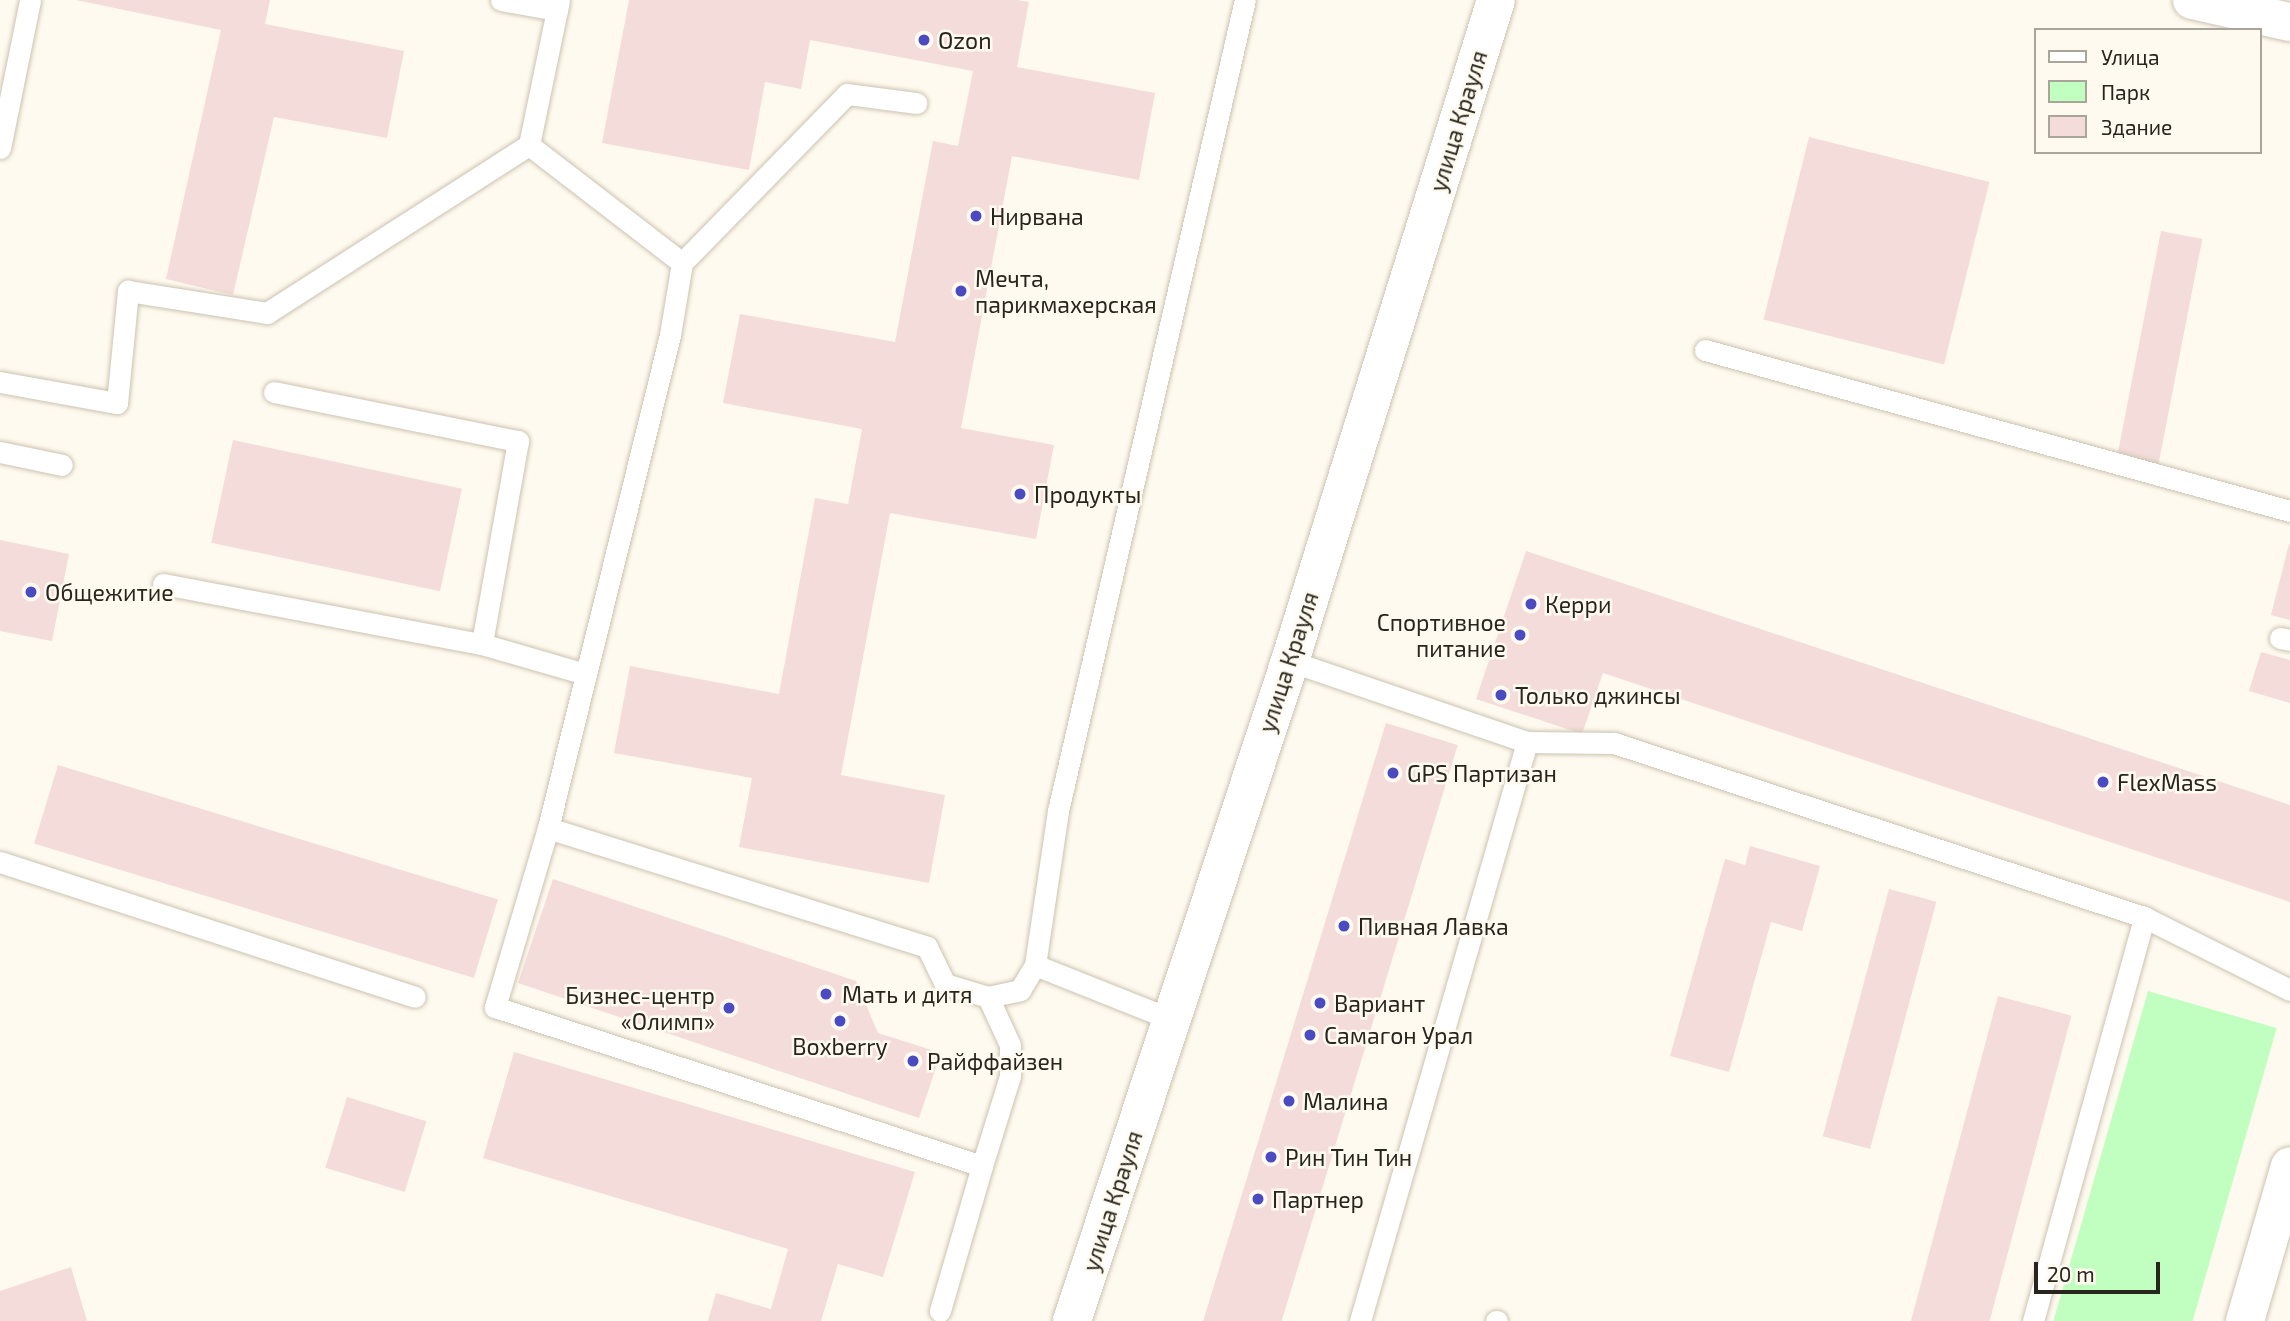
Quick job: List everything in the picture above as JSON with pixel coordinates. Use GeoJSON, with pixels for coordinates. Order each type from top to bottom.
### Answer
{"type":"FeatureCollection","features":[{"type":"Feature","properties":{"kind":"main road","name":"улица Крауля"},"geometry":{"type":"LineString","coordinates":[[1072,1321],[1290,661],[1496,0]]}},
{"type":"Feature","properties":{"kind":"main road"},"geometry":{"type":"LineString","coordinates":[[2192,0],[2290,22]]}},
{"type":"Feature","properties":{"kind":"main road"},"geometry":{"type":"LineString","coordinates":[[2245,1321],[2290,1166]]}},
{"type":"Feature","properties":{"kind":"lane"},"geometry":{"type":"LineString","coordinates":[[0,148],[30,0]]}},
{"type":"Feature","properties":{"kind":"lane"},"geometry":{"type":"LineString","coordinates":[[0,382],[117,403],[128,291],[267,313],[529,145],[558,5],[501,0]]}},
{"type":"Feature","properties":{"kind":"lane"},"geometry":{"type":"LineString","coordinates":[[548,828],[927,947],[945,985],[988,997],[1020,990],[1035,965],[1058,811],[1245,0]]}},
{"type":"Feature","properties":{"kind":"lane"},"geometry":{"type":"LineString","coordinates":[[916,103],[847,94],[682,263],[670,335],[548,828],[495,1007],[982,1166]]}},
{"type":"Feature","properties":{"kind":"lane"},"geometry":{"type":"LineString","coordinates":[[529,145],[682,263]]}},
{"type":"Feature","properties":{"kind":"lane"},"geometry":{"type":"LineString","coordinates":[[1705,350],[2290,511]]}},
{"type":"Feature","properties":{"kind":"lane"},"geometry":{"type":"LineString","coordinates":[[274,392],[518,441],[482,644]]}},
{"type":"Feature","properties":{"kind":"lane"},"geometry":{"type":"LineString","coordinates":[[0,452],[62,465]]}},
{"type":"Feature","properties":{"kind":"lane"},"geometry":{"type":"LineString","coordinates":[[163,584],[482,644],[585,674]]}},
{"type":"Feature","properties":{"kind":"lane"},"geometry":{"type":"LineString","coordinates":[[1290,661],[1527,742],[1614,743],[2144,917],[2290,990]]}},
{"type":"Feature","properties":{"kind":"lane"},"geometry":{"type":"LineString","coordinates":[[1360,1321],[1527,742]]}},
{"type":"Feature","properties":{"kind":"lane"},"geometry":{"type":"LineString","coordinates":[[0,862],[415,996]]}},
{"type":"Feature","properties":{"kind":"lane"},"geometry":{"type":"LineString","coordinates":[[2033,1321],[2144,917]]}},
{"type":"Feature","properties":{"kind":"lane"},"geometry":{"type":"LineString","coordinates":[[1035,965],[1171,1019]]}},
{"type":"Feature","properties":{"kind":"lane"},"geometry":{"type":"LineString","coordinates":[[940,1311],[1010,1076],[1010,1045],[988,997]]}},
{"type":"Feature","properties":{"kind":"green space"},"geometry":{"type":"Polygon","coordinates":[[[2148,991],[2277,1028],[2193,1321],[2053,1321],[2148,991]]]}},
{"type":"Feature","properties":{"kind":"building"},"geometry":{"type":"Polygon","coordinates":[[[76,0],[270,0],[265,24],[404,51],[387,138],[274,117],[233,295],[166,279],[221,30],[76,0]]]}},
{"type":"Feature","properties":{"kind":"building"},"geometry":{"type":"Polygon","coordinates":[[[629,0],[1029,2],[1017,67],[1155,93],[1139,180],[1012,156],[961,428],[1054,445],[1036,539],[890,513],[841,775],[945,795],[929,883],[739,847],[752,778],[614,753],[630,666],[779,694],[815,498],[848,504],[862,429],[723,403],[740,314],[895,342],[933,141],[958,146],[973,71],[810,40],[801,89],[765,82],[749,170],[602,143],[629,0]]]}},
{"type":"Feature","properties":{"kind":"building"},"geometry":{"type":"Polygon","coordinates":[[[1809,137],[1989,182],[1944,364],[1764,319],[1809,137]]]}},
{"type":"Feature","properties":{"kind":"building"},"geometry":{"type":"Polygon","coordinates":[[[2161,231],[2202,239],[2158,465],[2117,457],[2161,231]]]}},
{"type":"Feature","properties":{"kind":"building"},"geometry":{"type":"Polygon","coordinates":[[[233,440],[462,489],[440,591],[211,543],[233,440]]]}},
{"type":"Feature","properties":{"kind":"building","name":"Общежитие"},"geometry":{"type":"Polygon","coordinates":[[[0,540],[69,554],[52,641],[0,631],[0,540]]]}},
{"type":"Feature","properties":{"kind":"building"},"geometry":{"type":"Polygon","coordinates":[[[2290,544],[2290,620],[2271,615],[2290,544]]]}},
{"type":"Feature","properties":{"kind":"building"},"geometry":{"type":"Polygon","coordinates":[[[1526,551],[2290,805],[2290,902],[1603,673],[1582,734],[1476,699],[1526,551]]]}},
{"type":"Feature","properties":{"kind":"building"},"geometry":{"type":"Polygon","coordinates":[[[2261,652],[2290,660],[2290,703],[2249,691],[2261,652]]]}},
{"type":"Feature","properties":{"kind":"building"},"geometry":{"type":"Polygon","coordinates":[[[1386,723],[1458,745],[1282,1321],[1203,1321],[1386,723]]]}},
{"type":"Feature","properties":{"kind":"building"},"geometry":{"type":"Polygon","coordinates":[[[58,765],[498,899],[474,978],[34,843],[58,765]]]}},
{"type":"Feature","properties":{"kind":"building"},"geometry":{"type":"Polygon","coordinates":[[[1750,846],[1820,866],[1802,931],[1771,922],[1729,1072],[1670,1056],[1725,859],[1745,865],[1750,846]]]}},
{"type":"Feature","properties":{"kind":"building","name":"Бизнес-центр «Олимп»"},"geometry":{"type":"Polygon","coordinates":[[[553,879],[856,981],[878,1033],[941,1053],[919,1118],[518,983],[553,879]]]}},
{"type":"Feature","properties":{"kind":"building"},"geometry":{"type":"Polygon","coordinates":[[[1889,889],[1936,902],[1870,1149],[1823,1136],[1889,889]]]}},
{"type":"Feature","properties":{"kind":"building"},"geometry":{"type":"Polygon","coordinates":[[[1998,996],[2071,1016],[1990,1321],[1911,1321],[1998,996]]]}},
{"type":"Feature","properties":{"kind":"building"},"geometry":{"type":"Polygon","coordinates":[[[514,1052],[915,1172],[883,1277],[838,1264],[821,1321],[708,1321],[716,1293],[771,1309],[788,1249],[483,1158],[514,1052]]]}},
{"type":"Feature","properties":{"kind":"building"},"geometry":{"type":"Polygon","coordinates":[[[347,1097],[426,1121],[405,1192],[325,1168],[347,1097]]]}},
{"type":"Feature","properties":{"kind":"building"},"geometry":{"type":"Polygon","coordinates":[[[71,1267],[87,1321],[0,1321],[0,1291],[71,1267]]]}},
{"type":"Feature","properties":{"kind":"place","name":"Ozon"},"geometry":{"type":"Point","coordinates":[924,40]}},
{"type":"Feature","properties":{"kind":"place","name":"Нирвана"},"geometry":{"type":"Point","coordinates":[976,216]}},
{"type":"Feature","properties":{"kind":"place","name":"Мечта, парикмахерская"},"geometry":{"type":"Point","coordinates":[961,291]}},
{"type":"Feature","properties":{"kind":"place","name":"Продукты"},"geometry":{"type":"Point","coordinates":[1020,494]}},
{"type":"Feature","properties":{"kind":"place","name":"Общежитие"},"geometry":{"type":"Point","coordinates":[31,592]}},
{"type":"Feature","properties":{"kind":"place","name":"Керри"},"geometry":{"type":"Point","coordinates":[1531,604]}},
{"type":"Feature","properties":{"kind":"place","name":"Спортивное питание"},"geometry":{"type":"Point","coordinates":[1520,635]}},
{"type":"Feature","properties":{"kind":"place","name":"Только джинсы"},"geometry":{"type":"Point","coordinates":[1501,695]}},
{"type":"Feature","properties":{"kind":"place","name":"GPS Партизан"},"geometry":{"type":"Point","coordinates":[1393,773]}},
{"type":"Feature","properties":{"kind":"place","name":"FlexMass"},"geometry":{"type":"Point","coordinates":[2103,782]}},
{"type":"Feature","properties":{"kind":"place","name":"Пивная Лавка"},"geometry":{"type":"Point","coordinates":[1344,926]}},
{"type":"Feature","properties":{"kind":"place","name":"Мать и дитя"},"geometry":{"type":"Point","coordinates":[826,994]}},
{"type":"Feature","properties":{"kind":"place","name":"Вариант"},"geometry":{"type":"Point","coordinates":[1320,1003]}},
{"type":"Feature","properties":{"kind":"place","name":"Бизнес-центр «Олимп»"},"geometry":{"type":"Point","coordinates":[729,1008]}},
{"type":"Feature","properties":{"kind":"place","name":"Boxberry"},"geometry":{"type":"Point","coordinates":[840,1021]}},
{"type":"Feature","properties":{"kind":"place","name":"Самагон Урал"},"geometry":{"type":"Point","coordinates":[1310,1035]}},
{"type":"Feature","properties":{"kind":"place","name":"Райффайзен"},"geometry":{"type":"Point","coordinates":[913,1061]}},
{"type":"Feature","properties":{"kind":"place","name":"Малина"},"geometry":{"type":"Point","coordinates":[1289,1101]}},
{"type":"Feature","properties":{"kind":"place","name":"Рин Тин Тин"},"geometry":{"type":"Point","coordinates":[1271,1157]}},
{"type":"Feature","properties":{"kind":"place","name":"Партнер"},"geometry":{"type":"Point","coordinates":[1258,1199]}}]}
